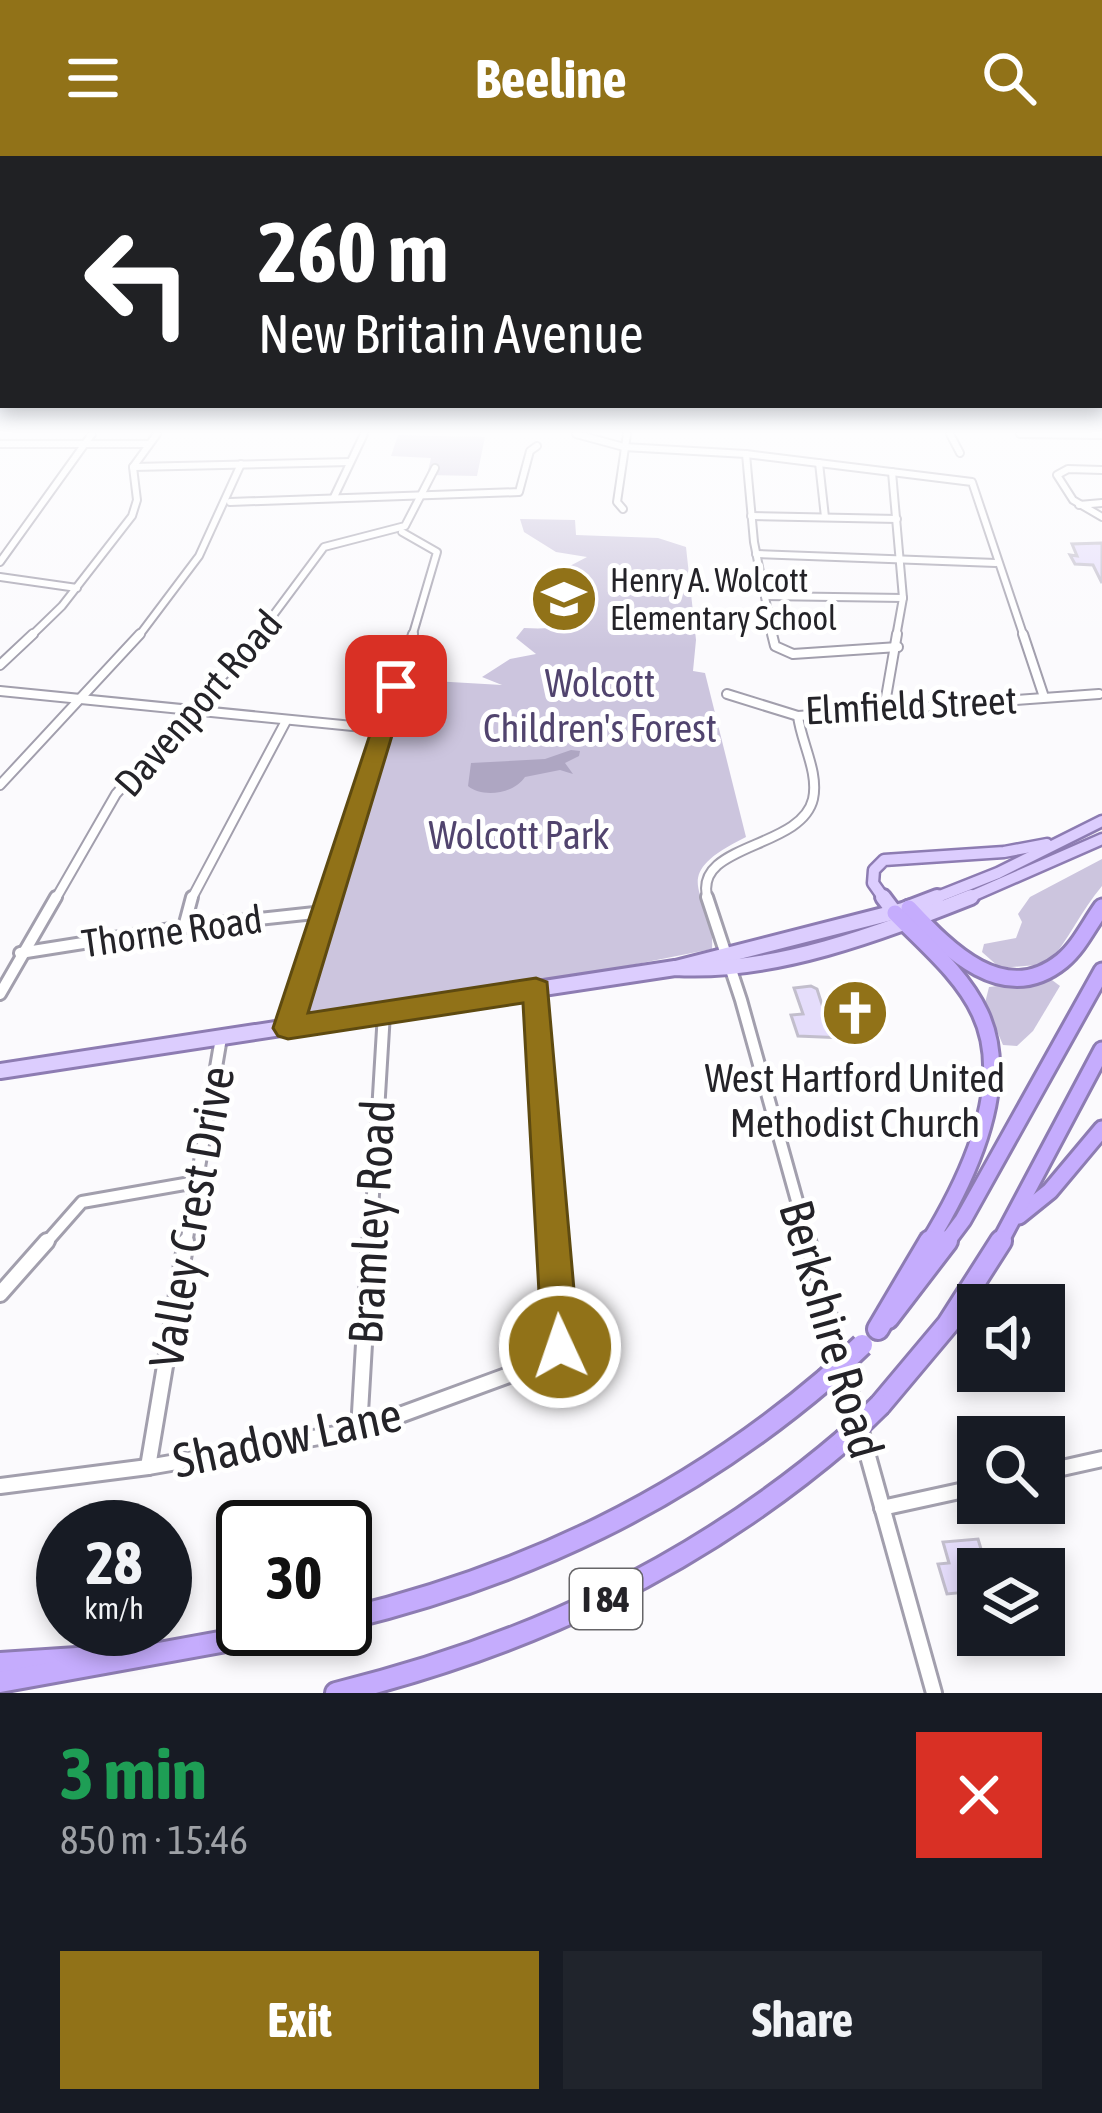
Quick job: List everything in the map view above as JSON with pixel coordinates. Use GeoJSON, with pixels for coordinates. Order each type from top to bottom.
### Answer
{"type":"FeatureCollection","features":[{"type":"Feature","properties":{"kind":"highway"},"geometry":{"type":"LineString","coordinates":[[907,916],[968,966],[1026,977],[1060,963],[1102,908]]}},
{"type":"Feature","properties":{"kind":"highway"},"geometry":{"type":"LineString","coordinates":[[878,1329],[893,1294],[953,1197],[992,1070],[990,1041],[980,1012],[907,916]]}},
{"type":"Feature","properties":{"kind":"highway","name":"I 84"},"geometry":{"type":"LineString","coordinates":[[372,1611],[454,1589],[605,1528],[718,1462],[826,1379],[878,1329],[963,1220],[1102,971]]}},
{"type":"Feature","properties":{"kind":"highway","name":"I 84"},"geometry":{"type":"LineString","coordinates":[[336,1693],[459,1660],[610,1598],[741,1522],[844,1440],[949,1326],[1015,1219],[1102,1050]]}},
{"type":"Feature","properties":{"kind":"highway"},"geometry":{"type":"LineString","coordinates":[[1015,1219],[1045,1196],[1102,1129]]}},
{"type":"Feature","properties":{"kind":"highway"},"geometry":{"type":"LineString","coordinates":[[0,1682],[216,1642]]}},
{"type":"Feature","properties":{"kind":"highway"},"geometry":{"type":"LineString","coordinates":[[0,1664],[134,1657]]}},
{"type":"Feature","properties":{"kind":"main road"},"geometry":{"type":"LineString","coordinates":[[907,916],[1102,821]]}},
{"type":"Feature","properties":{"kind":"main road"},"geometry":{"type":"LineString","coordinates":[[907,916],[873,880],[877,866],[887,859],[1004,852],[1071,837]]}},
{"type":"Feature","properties":{"kind":"main road"},"geometry":{"type":"LineString","coordinates":[[0,1072],[675,968],[795,954],[996,889],[1102,838]]}},
{"type":"Feature","properties":{"kind":"street"},"geometry":{"type":"LineString","coordinates":[[0,562],[41,506]]}},
{"type":"Feature","properties":{"kind":"street"},"geometry":{"type":"LineString","coordinates":[[0,664],[77,588],[134,512],[134,506]]}},
{"type":"Feature","properties":{"kind":"street"},"geometry":{"type":"LineString","coordinates":[[0,785],[160,613],[228,506]]}},
{"type":"Feature","properties":{"kind":"street"},"geometry":{"type":"LineString","coordinates":[[288,1028],[436,561],[437,552],[402,532],[415,520],[420,506]]}},
{"type":"Feature","properties":{"kind":"street"},"geometry":{"type":"LineString","coordinates":[[620,506],[623,509]]}},
{"type":"Feature","properties":{"kind":"street"},"geometry":{"type":"LineString","coordinates":[[750,506],[756,554],[779,651],[898,647]]}},
{"type":"Feature","properties":{"kind":"street"},"geometry":{"type":"LineString","coordinates":[[824,506],[825,518]]}},
{"type":"Feature","properties":{"kind":"street"},"geometry":{"type":"LineString","coordinates":[[884,709],[904,598],[896,506]]}},
{"type":"Feature","properties":{"kind":"street"},"geometry":{"type":"LineString","coordinates":[[979,506],[1045,697]]}},
{"type":"Feature","properties":{"kind":"street"},"geometry":{"type":"LineString","coordinates":[[751,516],[897,519]]}},
{"type":"Feature","properties":{"kind":"street","name":"Davenport Road"},"geometry":{"type":"LineString","coordinates":[[0,994],[116,794],[274,619],[324,547],[402,532]]}},
{"type":"Feature","properties":{"kind":"street"},"geometry":{"type":"LineString","coordinates":[[756,554],[996,563]]}},
{"type":"Feature","properties":{"kind":"street"},"geometry":{"type":"LineString","coordinates":[[0,577],[77,588]]}},
{"type":"Feature","properties":{"kind":"street"},"geometry":{"type":"LineString","coordinates":[[765,596],[904,598]]}},
{"type":"Feature","properties":{"kind":"street"},"geometry":{"type":"LineString","coordinates":[[0,692],[382,729]]}},
{"type":"Feature","properties":{"kind":"street","name":"Elmfield Street"},"geometry":{"type":"LineString","coordinates":[[727,694],[798,716],[1099,694]]}},
{"type":"Feature","properties":{"kind":"street","name":"Berkshire Road"},"geometry":{"type":"LineString","coordinates":[[798,716],[814,792],[811,807],[788,832],[729,854],[707,876],[707,900],[729,960],[934,1693]]}},
{"type":"Feature","properties":{"kind":"street"},"geometry":{"type":"LineString","coordinates":[[184,927],[194,887],[286,721]]}},
{"type":"Feature","properties":{"kind":"street","name":"Thorne Road"},"geometry":{"type":"LineString","coordinates":[[20,953],[184,927],[324,912]]}},
{"type":"Feature","properties":{"kind":"street","name":"Shadow Lane"},"geometry":{"type":"LineString","coordinates":[[0,1486],[148,1467],[359,1430],[555,1358],[560,1347],[536,989]]}},
{"type":"Feature","properties":{"kind":"street","name":"Bramley Road"},"geometry":{"type":"LineString","coordinates":[[359,1430],[384,1013]]}},
{"type":"Feature","properties":{"kind":"street","name":"Valley Crest Drive"},"geometry":{"type":"LineString","coordinates":[[148,1467],[221,1038]]}},
{"type":"Feature","properties":{"kind":"street"},"geometry":{"type":"LineString","coordinates":[[0,1294],[82,1202],[196,1182]]}},
{"type":"Feature","properties":{"kind":"street"},"geometry":{"type":"LineString","coordinates":[[1065,1467],[1102,1459]]}},
{"type":"Feature","properties":{"kind":"street"},"geometry":{"type":"LineString","coordinates":[[882,1508],[957,1491]]}},
{"type":"Feature","properties":{"kind":"green space","name":"Wolcott Park"},"geometry":{"type":"Polygon","coordinates":[[[520,519],[575,520],[576,535],[658,538],[686,547],[696,640],[693,671],[705,673],[746,837],[705,864],[699,876],[712,949],[576,976],[317,1015],[305,1013],[303,1007],[406,695],[429,693],[433,681],[502,685],[482,677],[510,659],[536,654],[516,638],[524,628],[565,623],[576,613],[571,599],[591,587],[564,569],[587,557],[556,552],[524,532],[520,519]]]}},
{"type":"Feature","properties":{"kind":"green space"},"geometry":{"type":"Polygon","coordinates":[[[1102,859],[1102,886],[1048,964],[1000,968],[982,952],[984,944],[1016,938],[1022,922],[1018,914],[1030,897],[1102,859]]]}},
{"type":"Feature","properties":{"kind":"green space"},"geometry":{"type":"Polygon","coordinates":[[[1052,980],[1060,986],[1033,1031],[1017,1046],[1003,1045],[985,1003],[989,987],[1052,980]]]}},
{"type":"Feature","properties":{"kind":"shaded area"},"geometry":{"type":"Polygon","coordinates":[[[580,751],[565,763],[573,774],[560,770],[525,777],[498,792],[468,786],[471,763],[545,759],[580,751]]]}},
{"type":"Feature","properties":{"kind":"building"},"geometry":{"type":"Polygon","coordinates":[[[1102,543],[1102,583],[1093,565],[1075,564],[1070,555],[1077,556],[1072,544],[1102,543]]]}},
{"type":"Feature","properties":{"kind":"building","name":"West Hartford United Methodist Church"},"geometry":{"type":"Polygon","coordinates":[[[794,988],[817,989],[825,1014],[852,1012],[849,1004],[866,1002],[877,1030],[845,1038],[798,1036],[791,1015],[803,1014],[794,988]]]}},
{"type":"Feature","properties":{"kind":"building"},"geometry":{"type":"Polygon","coordinates":[[[978,1539],[981,1548],[957,1548],[957,1593],[947,1594],[938,1564],[949,1563],[943,1542],[978,1539]]]}},
{"type":"Feature","properties":{"kind":"place","name":"Henry A. Wolcott Elementary School"},"geometry":{"type":"Point","coordinates":[564,599]}},
{"type":"Feature","properties":{"kind":"place","name":"West Hartford United Methodist Church"},"geometry":{"type":"Point","coordinates":[855,1013]}},
{"type":"Feature","properties":{"kind":"route"},"geometry":{"type":"LineString","coordinates":[[396,686],[288,1028],[536,989],[560,1347]]}},
{"type":"Feature","properties":{"kind":"park label","name":"Wolcott Children's Forest"},"geometry":{"type":"Point","coordinates":[600,706]}}]}
